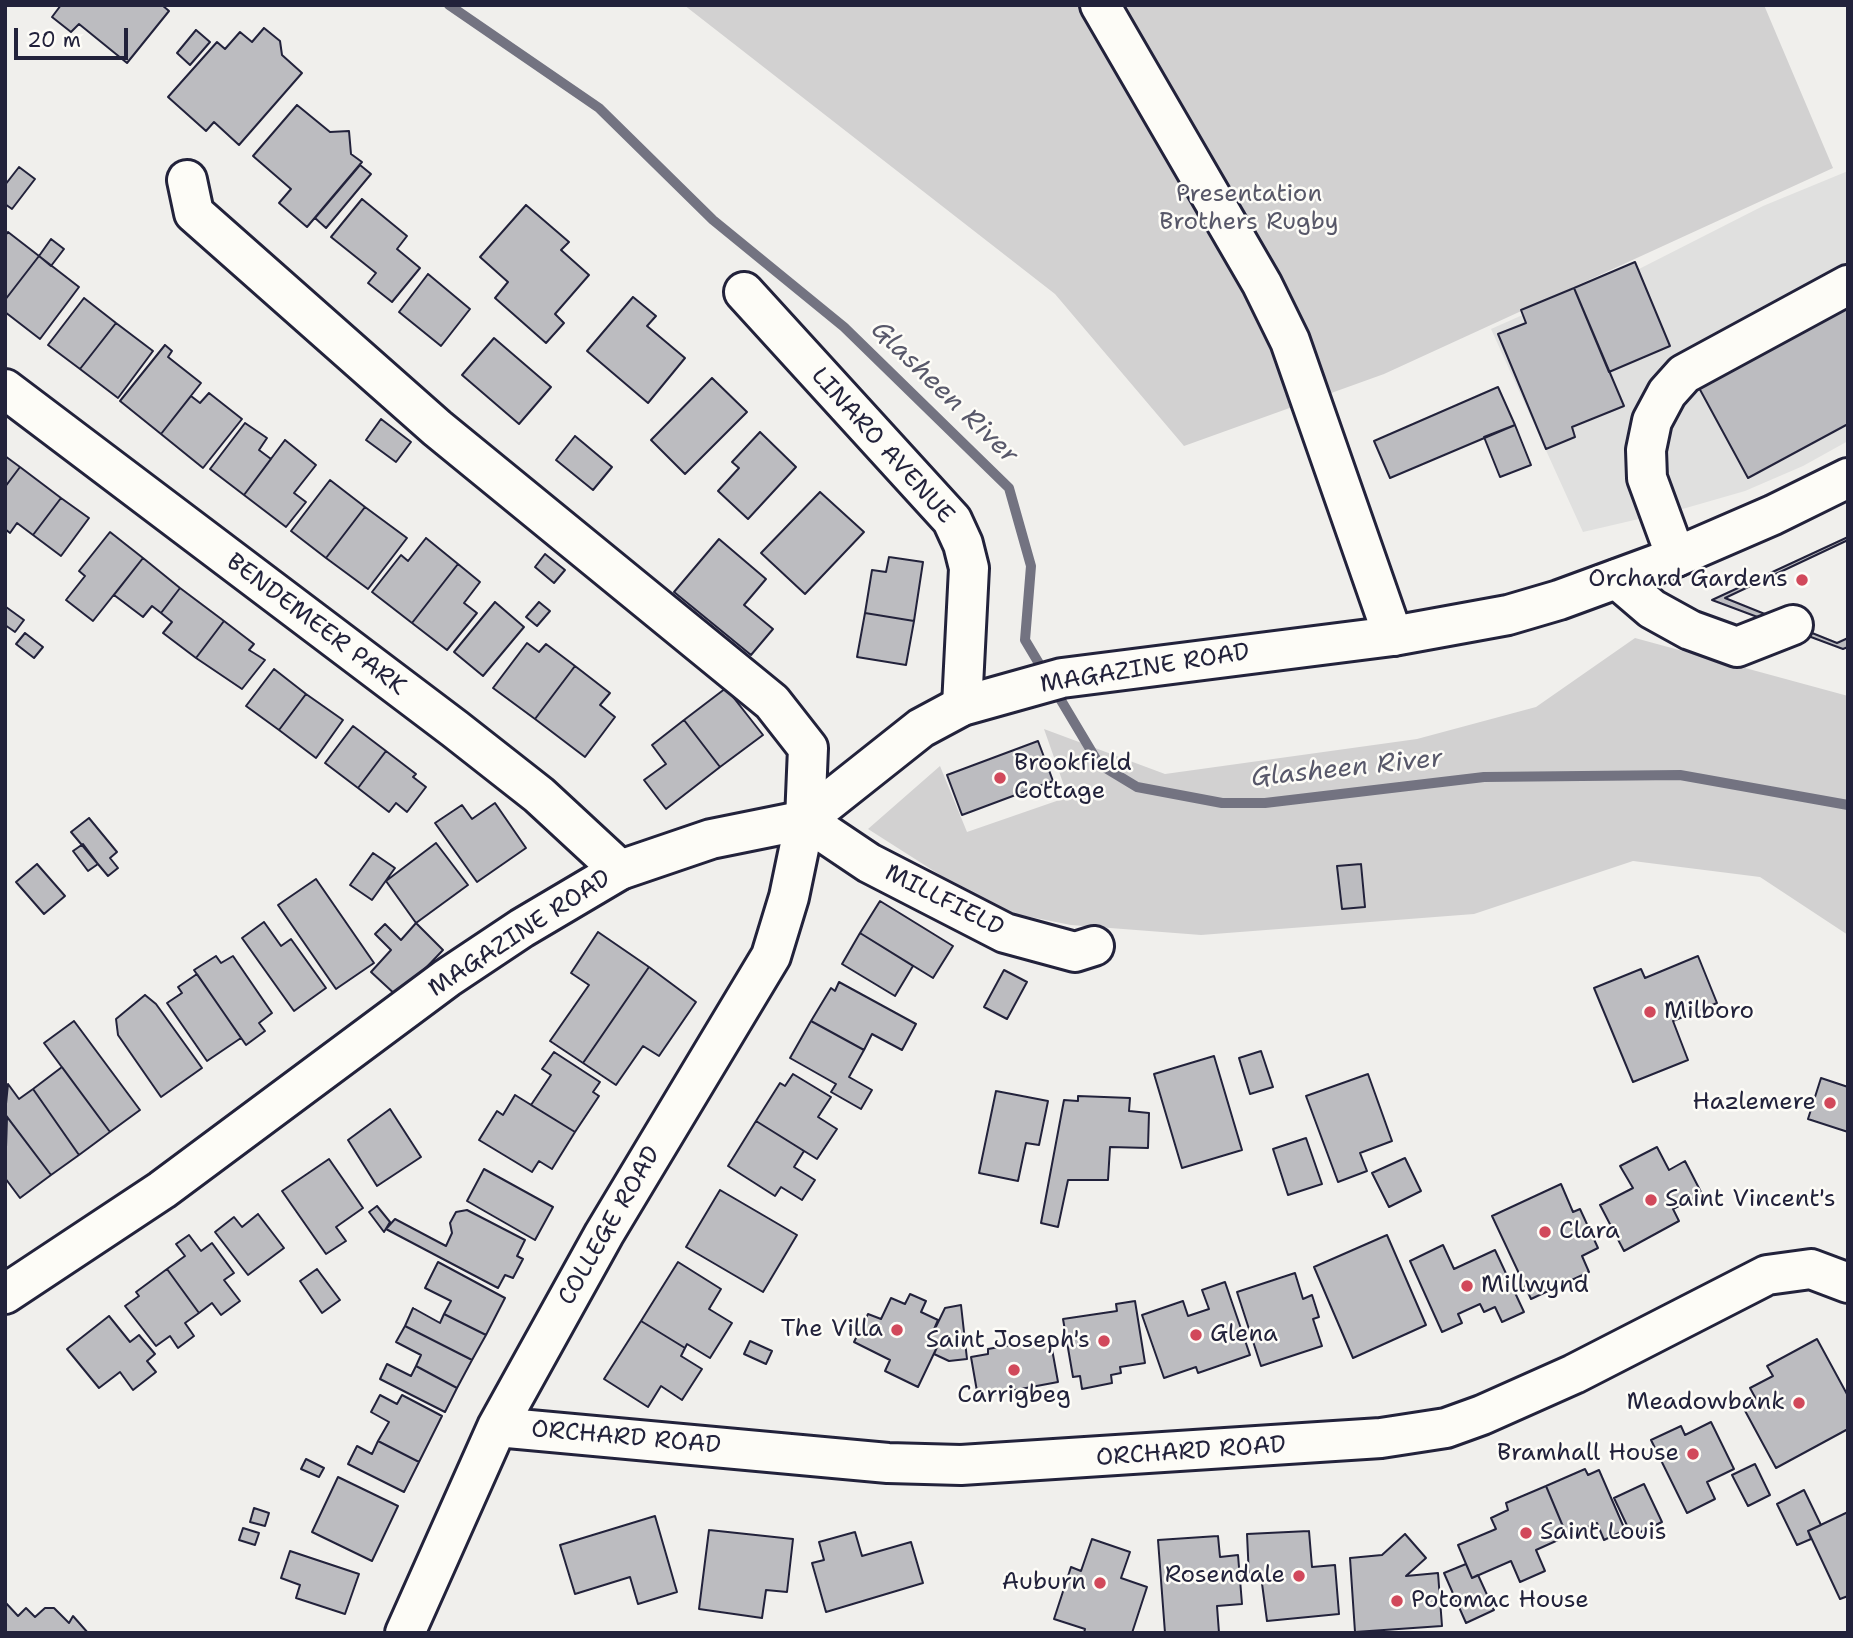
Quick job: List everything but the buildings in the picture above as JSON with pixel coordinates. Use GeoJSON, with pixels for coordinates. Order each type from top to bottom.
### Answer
{"type":"FeatureCollection","features":[{"type":"Feature","properties":{"kind":"street"},"geometry":{"type":"LineString","coordinates":[[1100,5],[1262,284],[1290,341],[1393,636]]}},
{"type":"Feature","properties":{"kind":"street","name":"COLLEGE ROAD"},"geometry":{"type":"LineString","coordinates":[[187,180],[194,213],[437,428],[772,702],[808,748],[805,820],[789,898],[771,956],[604,1234],[497,1427],[405,1633]]}},
{"type":"Feature","properties":{"kind":"street"},"geometry":{"type":"LineString","coordinates":[[1676,557],[1647,478],[1646,450],[1651,421],[1667,393],[1684,374],[1848,285]]}},
{"type":"Feature","properties":{"kind":"street","name":"LINARO AVENUE"},"geometry":{"type":"LineString","coordinates":[[744,292],[952,520],[964,544],[970,568],[962,706]]}},
{"type":"Feature","properties":{"kind":"street","name":"BENDEMEER PARK"},"geometry":{"type":"LineString","coordinates":[[5,389],[455,729],[539,795],[620,870]]}},
{"type":"Feature","properties":{"kind":"street","name":"MAGAZINE ROAD"},"geometry":{"type":"LineString","coordinates":[[5,1294],[162,1190],[447,978],[522,928],[620,870],[711,839],[805,820],[921,728],[962,706],[1062,678],[1393,636],[1508,615],[1676,557],[1737,532],[1848,478]]}},
{"type":"Feature","properties":{"kind":"street"},"geometry":{"type":"LineString","coordinates":[[1617,579],[1652,609],[1690,631],[1737,647],[1793,625]]}},
{"type":"Feature","properties":{"kind":"street","name":"MILLFIELD"},"geometry":{"type":"LineString","coordinates":[[805,820],[869,863],[1005,933],[1075,952],[1094,946]]}},
{"type":"Feature","properties":{"kind":"street","name":"ORCHARD ROAD"},"geometry":{"type":"LineString","coordinates":[[497,1427],[888,1463],[961,1465],[1381,1438],[1446,1428],[1482,1415],[1574,1374],[1768,1275],[1811,1269],[1848,1283]]}},
{"type":"Feature","properties":{"kind":"shaded area"},"geometry":{"type":"Polygon","coordinates":[[[1848,171],[1848,441],[1803,466],[1745,491],[1583,532],[1491,329],[1590,285],[1639,269],[1763,206],[1848,171]]]}},
{"type":"Feature","properties":{"kind":"green space","name":"Presentation Brothers Rugby"},"geometry":{"type":"Polygon","coordinates":[[[684,5],[1764,5],[1833,168],[1384,374],[1184,446],[1055,294],[684,5]]]}},
{"type":"Feature","properties":{"kind":"green space"},"geometry":{"type":"Polygon","coordinates":[[[1635,638],[1848,696],[1848,935],[1760,877],[1633,861],[1474,914],[1201,935],[1071,925],[995,910],[868,829],[940,766],[967,832],[1068,797],[1044,729],[1165,774],[1417,739],[1536,707],[1635,638]]]}},
{"type":"Feature","properties":{"kind":"waterway","name":"Glasheen River"},"geometry":{"type":"LineString","coordinates":[[449,5],[599,108],[713,220],[844,327],[1009,488],[1031,566],[1025,640],[1099,764],[1137,787],[1222,803],[1265,803],[1484,777],[1680,775],[1848,805]]}},
{"type":"Feature","properties":{"kind":"place","name":"Orchard Gardens"},"geometry":{"type":"Point","coordinates":[1802,580]}},
{"type":"Feature","properties":{"kind":"place","name":"Brookfield Cottage"},"geometry":{"type":"Point","coordinates":[1000,778]}},
{"type":"Feature","properties":{"kind":"place","name":"Milboro"},"geometry":{"type":"Point","coordinates":[1650,1012]}},
{"type":"Feature","properties":{"kind":"place","name":"Hazlemere"},"geometry":{"type":"Point","coordinates":[1830,1103]}},
{"type":"Feature","properties":{"kind":"place","name":"Saint Vincent's"},"geometry":{"type":"Point","coordinates":[1651,1200]}},
{"type":"Feature","properties":{"kind":"place","name":"Clara"},"geometry":{"type":"Point","coordinates":[1545,1232]}},
{"type":"Feature","properties":{"kind":"place","name":"Millwynd"},"geometry":{"type":"Point","coordinates":[1467,1286]}},
{"type":"Feature","properties":{"kind":"place","name":"The Villa"},"geometry":{"type":"Point","coordinates":[897,1330]}},
{"type":"Feature","properties":{"kind":"place","name":"Glena"},"geometry":{"type":"Point","coordinates":[1196,1335]}},
{"type":"Feature","properties":{"kind":"place","name":"Saint Joseph's"},"geometry":{"type":"Point","coordinates":[1104,1341]}},
{"type":"Feature","properties":{"kind":"place","name":"Carrigbeg"},"geometry":{"type":"Point","coordinates":[1014,1370]}},
{"type":"Feature","properties":{"kind":"place","name":"Meadowbank"},"geometry":{"type":"Point","coordinates":[1799,1403]}},
{"type":"Feature","properties":{"kind":"place","name":"Bramhall House"},"geometry":{"type":"Point","coordinates":[1693,1454]}},
{"type":"Feature","properties":{"kind":"place","name":"Saint Louis"},"geometry":{"type":"Point","coordinates":[1526,1533]}},
{"type":"Feature","properties":{"kind":"place","name":"Rosendale"},"geometry":{"type":"Point","coordinates":[1299,1576]}},
{"type":"Feature","properties":{"kind":"place","name":"Auburn"},"geometry":{"type":"Point","coordinates":[1100,1583]}},
{"type":"Feature","properties":{"kind":"place","name":"Potomac House"},"geometry":{"type":"Point","coordinates":[1397,1601]}}]}
